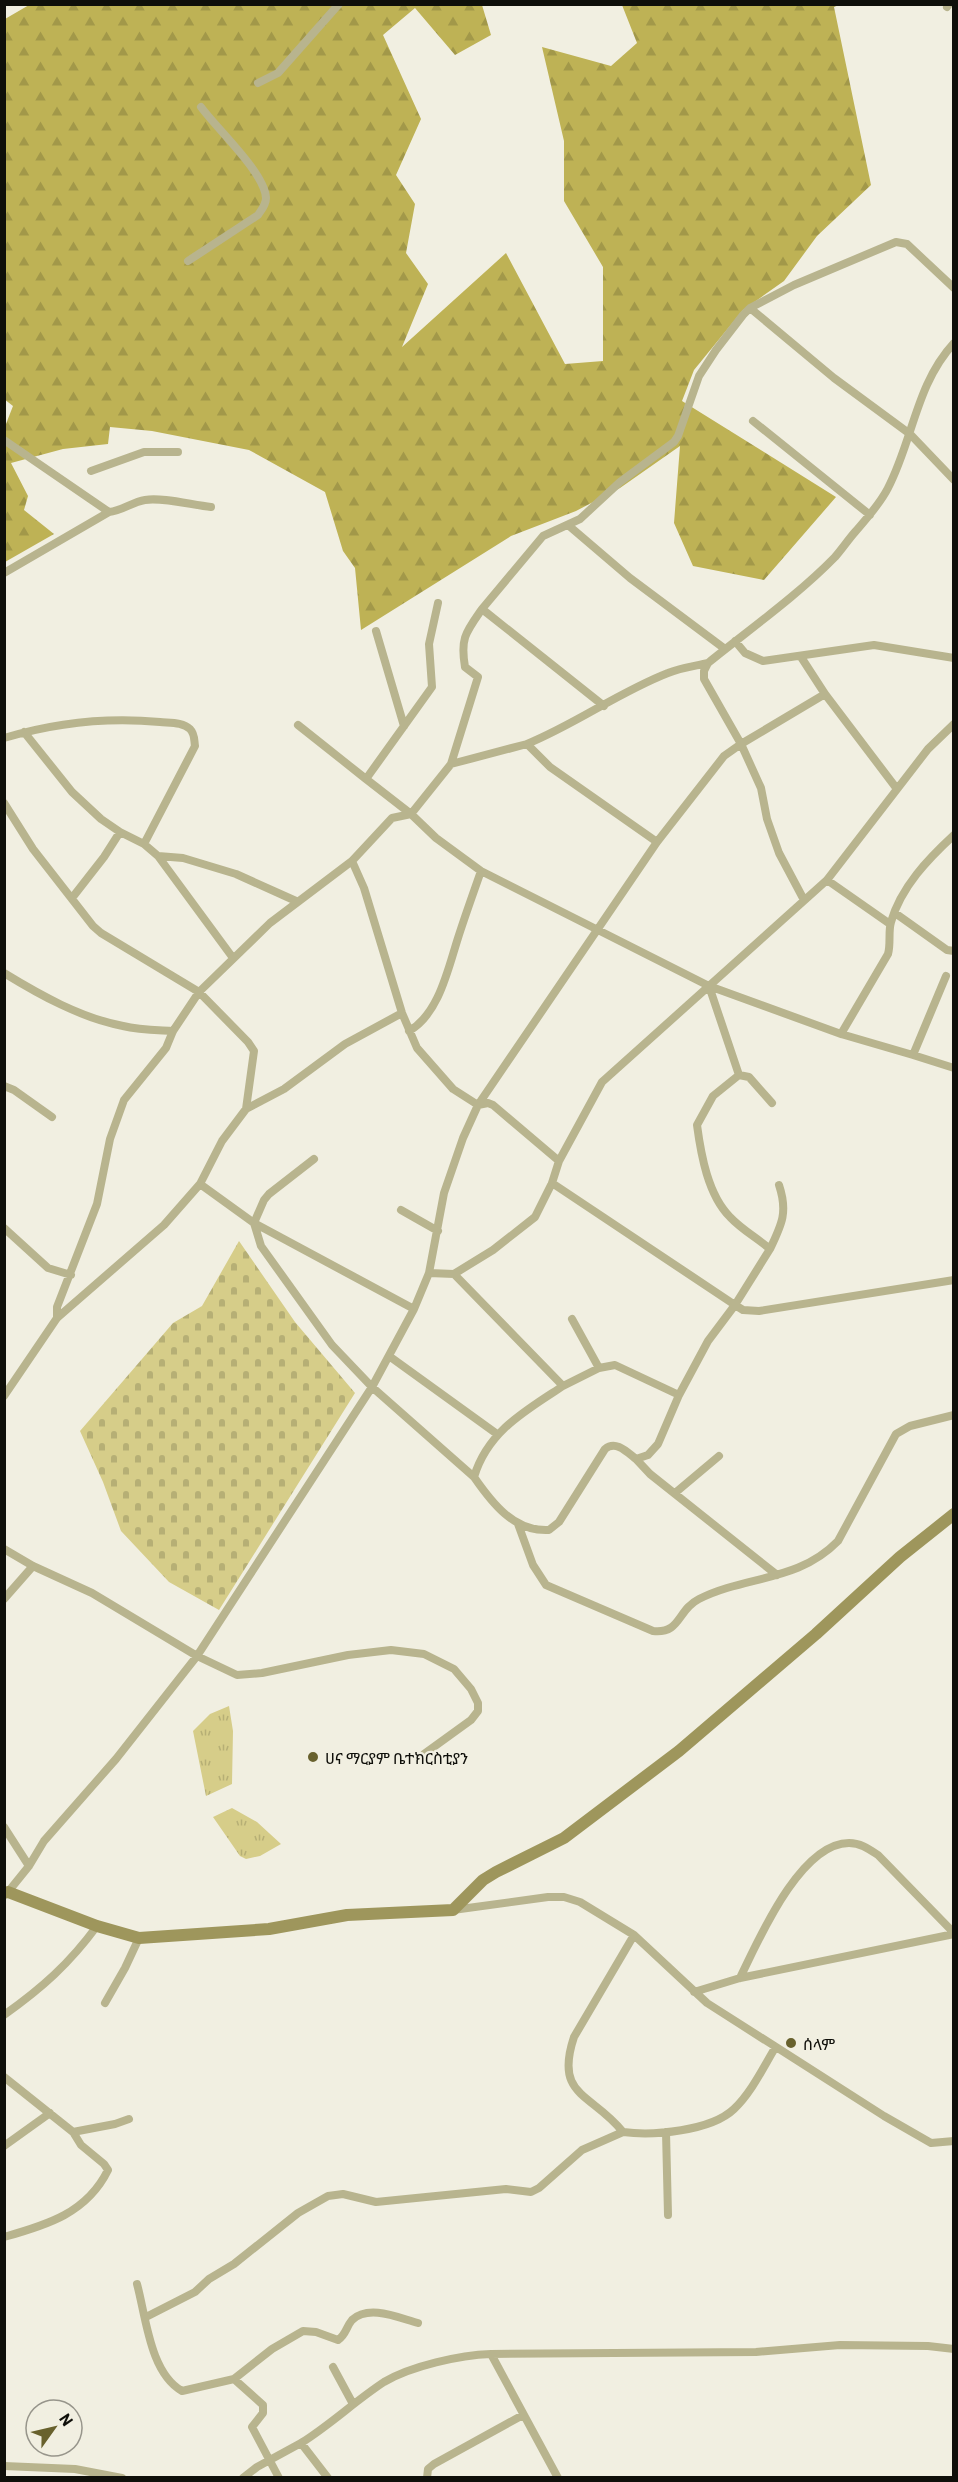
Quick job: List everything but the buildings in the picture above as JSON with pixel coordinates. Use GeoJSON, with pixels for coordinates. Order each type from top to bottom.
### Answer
{"type":"FeatureCollection","features":[{"type":"Feature","properties":{"kind":"street"},"geometry":{"type":"LineString","coordinates":[[258,83],[278,73],[339,4]]}},
{"type":"Feature","properties":{"kind":"street"},"geometry":{"type":"LineString","coordinates":[[188,261],[258,215],[265,205],[266,197],[263,186],[246,159],[201,107]]}},
{"type":"Feature","properties":{"kind":"street"},"geometry":{"type":"LineString","coordinates":[[57,1318],[57,1307],[98,1204],[117,1116],[124,1100],[166,1048],[173,1031],[199,992],[296,901],[352,861],[392,818],[411,814],[451,764],[478,677],[465,667],[465,634],[482,609],[543,536],[580,519],[620,482],[674,442],[699,376],[716,350],[750,308],[804,281],[896,242],[907,244],[954,288]]}},
{"type":"Feature","properties":{"kind":"street"},"geometry":{"type":"LineString","coordinates":[[750,308],[834,378],[910,434],[954,480]]}},
{"type":"Feature","properties":{"kind":"street"},"geometry":{"type":"LineString","coordinates":[[804,900],[779,853],[767,819],[761,788],[741,744],[704,679],[704,671],[708,663],[835,556],[870,515],[888,490],[910,434],[915,411],[925,385],[936,365],[954,343]]}},
{"type":"Feature","properties":{"kind":"street"},"geometry":{"type":"LineString","coordinates":[[753,421],[870,515]]}},
{"type":"Feature","properties":{"kind":"street"},"geometry":{"type":"LineString","coordinates":[[4,440],[109,512]]}},
{"type":"Feature","properties":{"kind":"street"},"geometry":{"type":"LineString","coordinates":[[91,471],[144,452],[178,452]]}},
{"type":"Feature","properties":{"kind":"street"},"geometry":{"type":"LineString","coordinates":[[4,573],[109,512],[146,499],[211,507]]}},
{"type":"Feature","properties":{"kind":"street"},"geometry":{"type":"LineString","coordinates":[[568,525],[630,578],[725,649]]}},
{"type":"Feature","properties":{"kind":"street"},"geometry":{"type":"LineString","coordinates":[[366,779],[432,687],[429,644],[438,603]]}},
{"type":"Feature","properties":{"kind":"street"},"geometry":{"type":"LineString","coordinates":[[482,609],[604,706]]}},
{"type":"Feature","properties":{"kind":"street"},"geometry":{"type":"LineString","coordinates":[[375,631],[404,726]]}},
{"type":"Feature","properties":{"kind":"street"},"geometry":{"type":"LineString","coordinates":[[735,641],[745,653],[754,659],[763,661],[874,645],[954,658]]}},
{"type":"Feature","properties":{"kind":"street"},"geometry":{"type":"LineString","coordinates":[[801,657],[825,694],[897,789]]}},
{"type":"Feature","properties":{"kind":"street"},"geometry":{"type":"LineString","coordinates":[[451,764],[527,744],[671,672],[708,663]]}},
{"type":"Feature","properties":{"kind":"street"},"geometry":{"type":"LineString","coordinates":[[825,694],[723,756],[657,842],[478,1105],[452,1166],[444,1193],[429,1273],[414,1309],[372,1388],[197,1656],[116,1759],[44,1841],[29,1866],[6,1893],[97,1926],[139,1938],[269,1929],[347,1915],[453,1910],[564,1897],[580,1902],[634,1935],[694,1992],[775,2048],[931,2143],[954,2141]]}},
{"type":"Feature","properties":{"kind":"street"},"geometry":{"type":"LineString","coordinates":[[4,738],[24,732],[103,720],[135,719],[182,724],[190,729],[194,736],[195,746],[144,844]]}},
{"type":"Feature","properties":{"kind":"street"},"geometry":{"type":"LineString","coordinates":[[429,1273],[454,1274],[493,1250],[534,1217],[552,1184],[559,1161],[602,1082],[827,880],[928,749],[954,724]]}},
{"type":"Feature","properties":{"kind":"street"},"geometry":{"type":"LineString","coordinates":[[298,725],[480,871],[709,986],[841,1034],[954,1068]]}},
{"type":"Feature","properties":{"kind":"street"},"geometry":{"type":"LineString","coordinates":[[24,732],[72,792],[101,819],[144,844],[158,856],[233,958]]}},
{"type":"Feature","properties":{"kind":"street"},"geometry":{"type":"LineString","coordinates":[[527,744],[550,767],[657,842]]}},
{"type":"Feature","properties":{"kind":"street"},"geometry":{"type":"LineString","coordinates":[[4,803],[33,849],[101,933],[199,992],[249,1042],[254,1051],[246,1109]]}},
{"type":"Feature","properties":{"kind":"street"},"geometry":{"type":"LineString","coordinates":[[72,898],[120,832]]}},
{"type":"Feature","properties":{"kind":"street"},"geometry":{"type":"LineString","coordinates":[[841,1034],[888,954],[891,944],[890,924],[918,871],[954,835]]}},
{"type":"Feature","properties":{"kind":"street"},"geometry":{"type":"LineString","coordinates":[[944,844],[954,847]]}},
{"type":"Feature","properties":{"kind":"street"},"geometry":{"type":"LineString","coordinates":[[158,856],[183,858],[236,874],[296,901]]}},
{"type":"Feature","properties":{"kind":"street"},"geometry":{"type":"LineString","coordinates":[[352,861],[364,888],[402,1013],[417,1048],[453,1089],[478,1105],[488,1103],[493,1105],[559,1161]]}},
{"type":"Feature","properties":{"kind":"street"},"geometry":{"type":"LineString","coordinates":[[409,1031],[423,1020],[446,976],[480,871]]}},
{"type":"Feature","properties":{"kind":"street"},"geometry":{"type":"LineString","coordinates":[[827,880],[890,924]]}},
{"type":"Feature","properties":{"kind":"street"},"geometry":{"type":"LineString","coordinates":[[895,914],[947,950],[954,951]]}},
{"type":"Feature","properties":{"kind":"street"},"geometry":{"type":"LineString","coordinates":[[4,973],[59,1003],[121,1026],[173,1031]]}},
{"type":"Feature","properties":{"kind":"street"},"geometry":{"type":"LineString","coordinates":[[913,1055],[946,976]]}},
{"type":"Feature","properties":{"kind":"street"},"geometry":{"type":"LineString","coordinates":[[709,986],[739,1075]]}},
{"type":"Feature","properties":{"kind":"street"},"geometry":{"type":"LineString","coordinates":[[4,1396],[57,1318],[164,1225],[200,1185],[222,1141],[246,1109],[284,1089],[345,1044],[402,1013]]}},
{"type":"Feature","properties":{"kind":"street"},"geometry":{"type":"LineString","coordinates":[[739,1075],[749,1077],[772,1103]]}},
{"type":"Feature","properties":{"kind":"street"},"geometry":{"type":"LineString","coordinates":[[739,1075],[713,1096],[697,1125],[706,1167],[717,1199],[730,1218],[770,1249]]}},
{"type":"Feature","properties":{"kind":"street"},"geometry":{"type":"LineString","coordinates":[[4,1086],[14,1090],[52,1118]]}},
{"type":"Feature","properties":{"kind":"street"},"geometry":{"type":"LineString","coordinates":[[314,1159],[264,1200],[254,1223],[261,1246],[332,1346],[372,1388],[474,1477],[492,1501],[518,1524],[542,1531],[555,1527],[605,1449],[610,1445],[616,1445],[777,1575]]}},
{"type":"Feature","properties":{"kind":"street"},"geometry":{"type":"LineString","coordinates":[[552,1184],[743,1310],[759,1311],[954,1280]]}},
{"type":"Feature","properties":{"kind":"street"},"geometry":{"type":"LineString","coordinates":[[200,1185],[254,1223],[414,1309]]}},
{"type":"Feature","properties":{"kind":"street"},"geometry":{"type":"LineString","coordinates":[[636,1459],[648,1455],[658,1444],[679,1395],[708,1341],[735,1305],[770,1249],[784,1214],[779,1185]]}},
{"type":"Feature","properties":{"kind":"street"},"geometry":{"type":"LineString","coordinates":[[401,1210],[438,1231]]}},
{"type":"Feature","properties":{"kind":"street"},"geometry":{"type":"LineString","coordinates":[[4,1228],[48,1268],[71,1275]]}},
{"type":"Feature","properties":{"kind":"street"},"geometry":{"type":"LineString","coordinates":[[454,1274],[563,1386]]}},
{"type":"Feature","properties":{"kind":"street"},"geometry":{"type":"LineString","coordinates":[[572,1319],[600,1368]]}},
{"type":"Feature","properties":{"kind":"street"},"geometry":{"type":"LineString","coordinates":[[389,1356],[497,1434]]}},
{"type":"Feature","properties":{"kind":"street"},"geometry":{"type":"LineString","coordinates":[[474,1477],[484,1453],[497,1434],[563,1386],[600,1368],[615,1365],[623,1367],[679,1395]]}},
{"type":"Feature","properties":{"kind":"street"},"geometry":{"type":"LineString","coordinates":[[518,1524],[536,1571],[546,1585],[652,1631],[665,1632],[673,1628],[696,1600],[723,1589],[808,1565],[824,1555],[838,1541],[896,1434],[910,1426],[954,1416]]}},
{"type":"Feature","properties":{"kind":"street"},"geometry":{"type":"LineString","coordinates":[[675,1493],[718,1456]]}},
{"type":"Feature","properties":{"kind":"street"},"geometry":{"type":"LineString","coordinates":[[453,1910],[483,1880],[564,1838],[679,1751],[816,1634],[900,1557],[954,1514]]}},
{"type":"Feature","properties":{"kind":"street"},"geometry":{"type":"LineString","coordinates":[[4,1549],[33,1566],[92,1593],[197,1656],[237,1675],[262,1673],[370,1652],[391,1650],[424,1654],[454,1669],[471,1689],[478,1703],[478,1711],[471,1720],[424,1754]]}},
{"type":"Feature","properties":{"kind":"street"},"geometry":{"type":"LineString","coordinates":[[4,1599],[33,1566]]}},
{"type":"Feature","properties":{"kind":"street"},"geometry":{"type":"LineString","coordinates":[[4,1827],[29,1866]]}},
{"type":"Feature","properties":{"kind":"street"},"geometry":{"type":"LineString","coordinates":[[740,1978],[772,1911],[788,1888],[814,1860],[836,1845],[849,1843],[864,1845],[878,1855],[954,1934]]}},
{"type":"Feature","properties":{"kind":"street"},"geometry":{"type":"LineString","coordinates":[[4,2015],[43,1987],[72,1959],[97,1926]]}},
{"type":"Feature","properties":{"kind":"street"},"geometry":{"type":"LineString","coordinates":[[694,1992],[740,1978],[954,1934]]}},
{"type":"Feature","properties":{"kind":"street"},"geometry":{"type":"LineString","coordinates":[[623,2132],[614,2121],[571,2085],[570,2048],[574,2037],[634,1935]]}},
{"type":"Feature","properties":{"kind":"street"},"geometry":{"type":"LineString","coordinates":[[105,2003],[139,1938]]}},
{"type":"Feature","properties":{"kind":"street"},"geometry":{"type":"LineString","coordinates":[[146,2317],[195,2292],[209,2279],[234,2264],[298,2212],[328,2196],[343,2193],[376,2202],[506,2189],[531,2192],[539,2188],[582,2150],[623,2132],[666,2132],[717,2121],[734,2110],[775,2048]]}},
{"type":"Feature","properties":{"kind":"street"},"geometry":{"type":"LineString","coordinates":[[4,2077],[73,2132],[81,2145],[108,2170],[94,2194],[54,2222],[4,2237]]}},
{"type":"Feature","properties":{"kind":"street"},"geometry":{"type":"LineString","coordinates":[[4,2146],[50,2113]]}},
{"type":"Feature","properties":{"kind":"street"},"geometry":{"type":"LineString","coordinates":[[73,2132],[129,2119]]}},
{"type":"Feature","properties":{"kind":"street"},"geometry":{"type":"LineString","coordinates":[[666,2132],[668,2215]]}},
{"type":"Feature","properties":{"kind":"street"},"geometry":{"type":"LineString","coordinates":[[137,2284],[155,2357],[166,2379],[182,2391],[191,2391],[234,2379],[272,2349],[303,2331],[316,2332],[338,2340],[355,2318],[369,2312],[418,2323]]}},
{"type":"Feature","properties":{"kind":"street"},"geometry":{"type":"LineString","coordinates":[[243,2478],[271,2459],[301,2443],[385,2382],[402,2373],[438,2363],[491,2354],[756,2352],[840,2345],[928,2346],[954,2349]]}},
{"type":"Feature","properties":{"kind":"street"},"geometry":{"type":"LineString","coordinates":[[491,2354],[558,2478]]}},
{"type":"Feature","properties":{"kind":"street"},"geometry":{"type":"LineString","coordinates":[[333,2367],[353,2404]]}},
{"type":"Feature","properties":{"kind":"street"},"geometry":{"type":"LineString","coordinates":[[234,2379],[263,2405],[264,2413],[252,2427],[271,2459],[279,2478]]}},
{"type":"Feature","properties":{"kind":"street"},"geometry":{"type":"LineString","coordinates":[[427,2478],[428,2469],[434,2464],[523,2415]]}},
{"type":"Feature","properties":{"kind":"street"},"geometry":{"type":"LineString","coordinates":[[301,2443],[328,2478]]}},
{"type":"Feature","properties":{"kind":"street"},"geometry":{"type":"LineString","coordinates":[[4,2466],[53,2467],[122,2478]]}},
{"type":"Feature","properties":{"kind":"green space"},"geometry":{"type":"Polygon","coordinates":[[[29,5],[482,5],[491,35],[455,55],[415,8],[383,35],[421,119],[396,175],[415,204],[406,253],[428,284],[402,347],[506,253],[565,364],[603,361],[603,267],[564,201],[564,141],[542,47],[611,66],[637,43],[622,5],[839,5],[834,7],[871,185],[817,236],[784,281],[743,310],[694,370],[682,401],[836,497],[764,580],[693,566],[674,523],[680,446],[620,488],[576,511],[511,536],[361,630],[355,568],[343,551],[325,492],[249,450],[152,431],[110,427],[108,444],[63,449],[11,463],[28,496],[24,510],[54,534],[5,562],[4,429],[13,406],[4,399],[5,19],[29,5]]]}},
{"type":"Feature","properties":{"kind":"green space"},"geometry":{"type":"Polygon","coordinates":[[[239,1241],[295,1322],[355,1393],[219,1610],[169,1582],[121,1531],[103,1482],[80,1431],[173,1323],[202,1306],[239,1241]]]}},
{"type":"Feature","properties":{"kind":"green space"},"geometry":{"type":"Polygon","coordinates":[[[229,1706],[233,1731],[232,1784],[206,1796],[193,1731],[210,1714],[229,1706]]]}},
{"type":"Feature","properties":{"kind":"green space"},"geometry":{"type":"Polygon","coordinates":[[[232,1808],[257,1822],[281,1844],[260,1856],[246,1859],[240,1856],[213,1817],[232,1808]]]}},
{"type":"Feature","properties":{"kind":"place","name":"ሀና ማርያም ቤተክርስቲያን"},"geometry":{"type":"Point","coordinates":[313,1757]}},
{"type":"Feature","properties":{"kind":"place","name":"ሰላም"},"geometry":{"type":"Point","coordinates":[791,2043]}}]}
